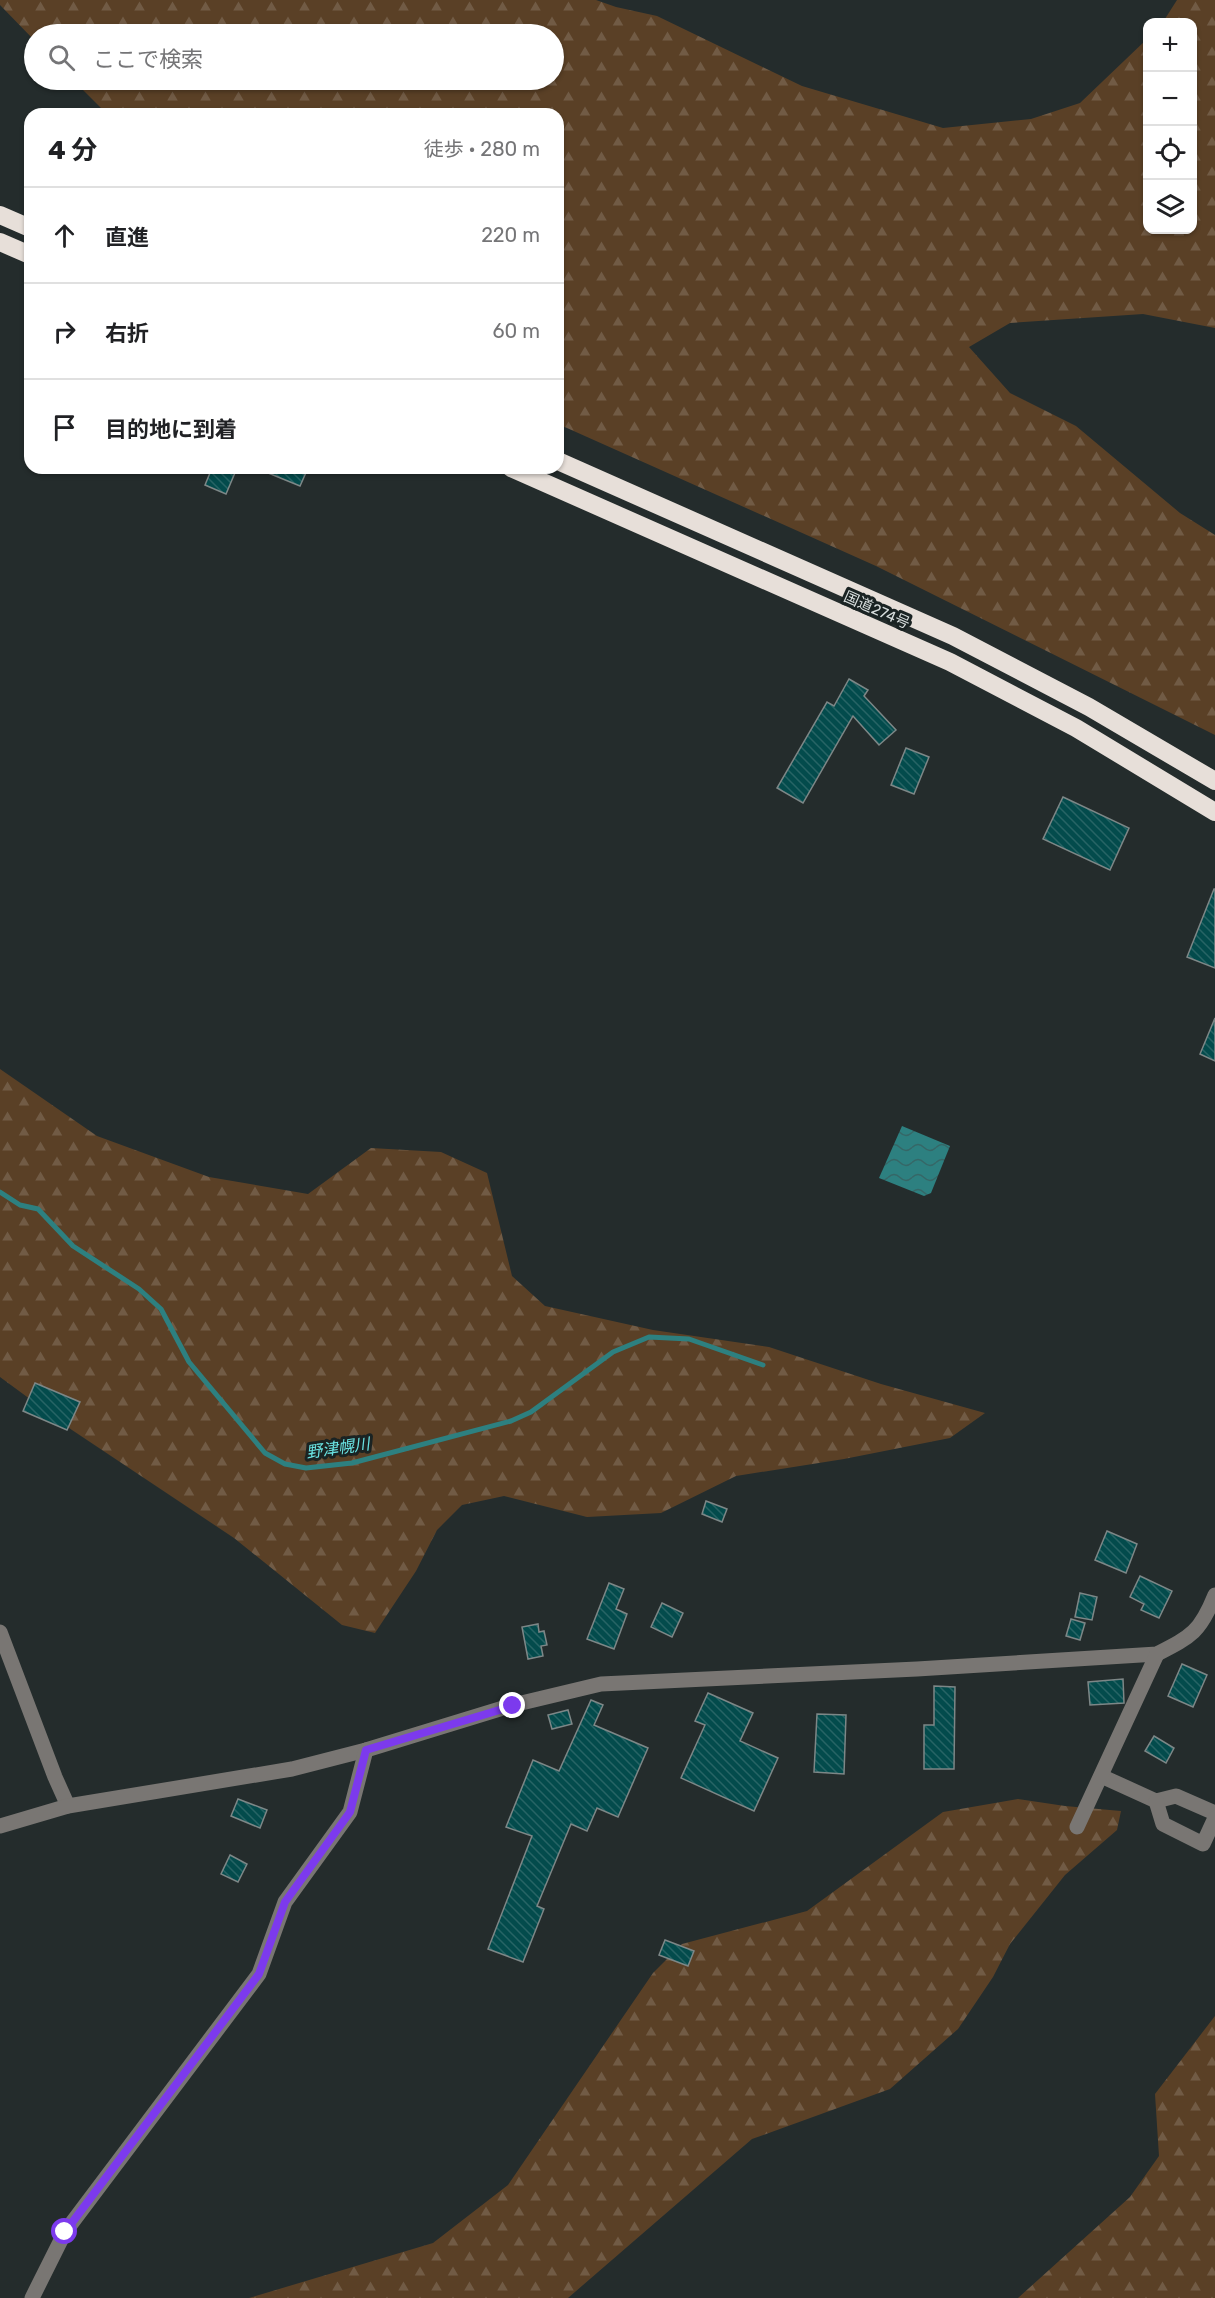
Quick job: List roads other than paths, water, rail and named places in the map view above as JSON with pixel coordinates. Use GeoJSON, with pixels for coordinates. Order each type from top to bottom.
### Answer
{"type":"FeatureCollection","features":[{"type":"Feature","properties":{"kind":"highway"},"geometry":{"type":"LineString","coordinates":[[0,215],[24,225]]}},
{"type":"Feature","properties":{"kind":"highway"},"geometry":{"type":"LineString","coordinates":[[0,242],[24,252]]}},
{"type":"Feature","properties":{"kind":"highway","name":"国道274号"},"geometry":{"type":"LineString","coordinates":[[564,464],[953,636],[1089,707],[1215,781]]}},
{"type":"Feature","properties":{"kind":"highway","name":"国道274号"},"geometry":{"type":"LineString","coordinates":[[525,474],[950,662],[1076,728],[1215,812]]}},
{"type":"Feature","properties":{"kind":"street"},"geometry":{"type":"LineString","coordinates":[[0,1826],[68,1806],[292,1768],[366,1750],[513,1706],[601,1684],[1157,1654],[1189,1638],[1207,1614],[1215,1595]]}},
{"type":"Feature","properties":{"kind":"street"},"geometry":{"type":"LineString","coordinates":[[0,1632],[68,1806]]}},
{"type":"Feature","properties":{"kind":"street"},"geometry":{"type":"LineString","coordinates":[[1077,1827],[1157,1654]]}},
{"type":"Feature","properties":{"kind":"street"},"geometry":{"type":"LineString","coordinates":[[32,2298],[65,2232],[259,1974],[285,1902],[350,1812],[366,1750]]}},
{"type":"Feature","properties":{"kind":"street"},"geometry":{"type":"LineString","coordinates":[[1101,1776],[1156,1801],[1176,1796],[1215,1813]]}},
{"type":"Feature","properties":{"kind":"street"},"geometry":{"type":"LineString","coordinates":[[1156,1801],[1163,1824],[1203,1844],[1215,1818]]}},
{"type":"Feature","properties":{"kind":"water"},"geometry":{"type":"Polygon","coordinates":[[[902,1126],[950,1146],[931,1193],[924,1196],[879,1178],[902,1126]]]}},
{"type":"Feature","properties":{"kind":"waterway","name":"野津幌川"},"geometry":{"type":"LineString","coordinates":[[0,1192],[20,1205],[38,1209],[73,1246],[139,1289],[161,1309],[189,1362],[265,1453],[285,1464],[306,1468],[352,1463],[511,1421],[531,1412],[613,1352],[649,1337],[689,1339],[763,1365]]}}]}
